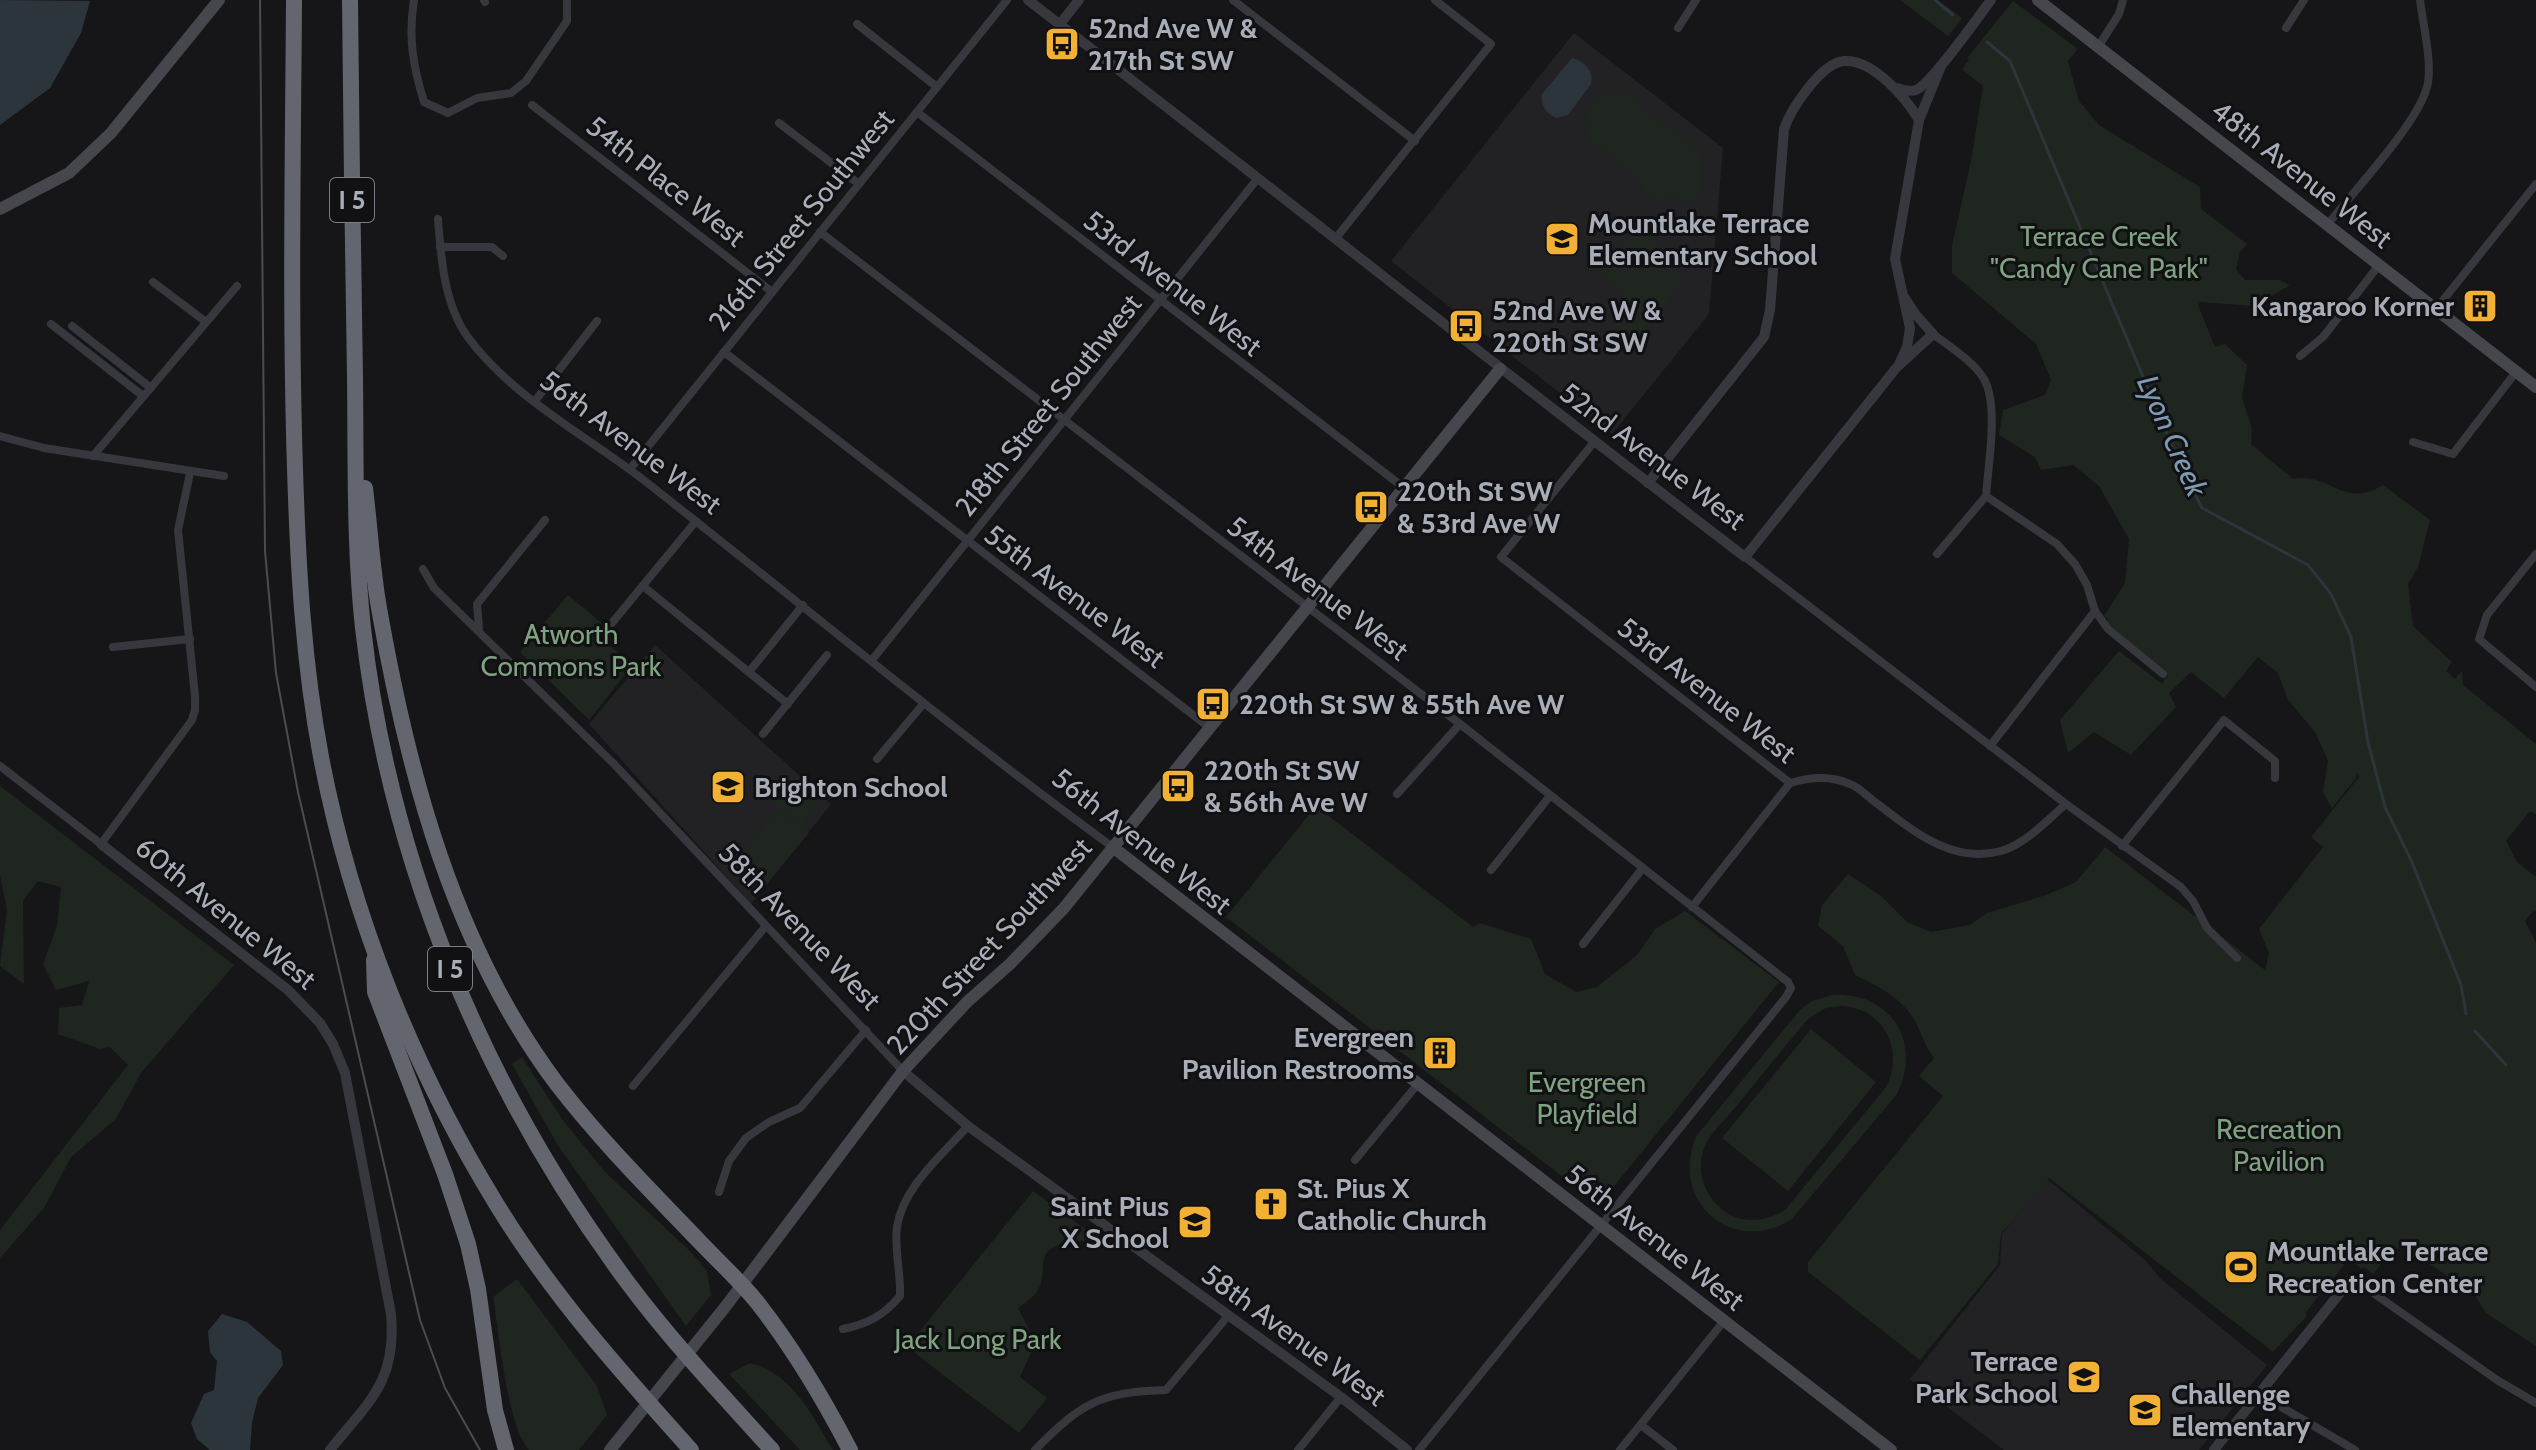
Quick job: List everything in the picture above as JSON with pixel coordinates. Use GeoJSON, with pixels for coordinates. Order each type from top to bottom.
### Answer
{"type":"FeatureCollection","features":[{"type":"Feature","properties":{"kind":"highway","name":"I 5"},"geometry":{"type":"LineString","coordinates":[[294,0],[292,395],[302,621],[321,759],[337,829],[374,949],[414,1050],[442,1108],[499,1208],[583,1327],[691,1450]]}},
{"type":"Feature","properties":{"kind":"highway","name":"I 5"},"geometry":{"type":"LineString","coordinates":[[350,0],[355,399],[363,627],[371,683],[398,811],[413,865],[444,955],[504,1088],[544,1160],[586,1225],[663,1328],[772,1450]]}},
{"type":"Feature","properties":{"kind":"highway"},"geometry":{"type":"LineString","coordinates":[[355,399],[379,605],[396,694],[425,807],[451,890],[496,986],[513,1018],[556,1082],[599,1136],[741,1285],[804,1367],[850,1450]]}},
{"type":"Feature","properties":{"kind":"highway"},"geometry":{"type":"LineString","coordinates":[[374,949],[375,992],[445,1174],[468,1244],[478,1289],[495,1410],[506,1450]]}},
{"type":"Feature","properties":{"kind":"main road"},"geometry":{"type":"LineString","coordinates":[[0,209],[69,173],[111,133],[219,0]]}},
{"type":"Feature","properties":{"kind":"main road","name":"48th Avenue West"},"geometry":{"type":"LineString","coordinates":[[2038,0],[2536,387]]}},
{"type":"Feature","properties":{"kind":"main road","name":"220th Street Southwest"},"geometry":{"type":"LineString","coordinates":[[612,1448],[726,1306],[903,1071],[967,1002],[1035,940],[1114,848],[1500,369]]}},
{"type":"Feature","properties":{"kind":"main road","name":"56th Avenue West"},"geometry":{"type":"LineString","coordinates":[[1114,848],[1891,1450]]}},
{"type":"Feature","properties":{"kind":"street"},"geometry":{"type":"LineString","coordinates":[[414,0],[409,28],[413,67],[424,102],[448,113],[477,98],[511,93],[526,81],[567,21],[567,0]]}},
{"type":"Feature","properties":{"kind":"street","name":"216th Street Southwest"},"geometry":{"type":"LineString","coordinates":[[630,469],[1007,0]]}},
{"type":"Feature","properties":{"kind":"street","name":"52nd Avenue West"},"geometry":{"type":"LineString","coordinates":[[1028,0],[1594,442],[2066,804],[2181,887],[2193,901],[2207,928],[2237,958]]}},
{"type":"Feature","properties":{"kind":"street"},"geometry":{"type":"LineString","coordinates":[[1060,24],[1079,0]]}},
{"type":"Feature","properties":{"kind":"street"},"geometry":{"type":"LineString","coordinates":[[1233,0],[1415,141]]}},
{"type":"Feature","properties":{"kind":"street"},"geometry":{"type":"LineString","coordinates":[[1336,238],[1491,44],[1435,0]]}},
{"type":"Feature","properties":{"kind":"street"},"geometry":{"type":"LineString","coordinates":[[1678,28],[1696,0]]}},
{"type":"Feature","properties":{"kind":"street"},"geometry":{"type":"LineString","coordinates":[[1897,88],[1917,90],[1941,66],[1991,0]]}},
{"type":"Feature","properties":{"kind":"street"},"geometry":{"type":"LineString","coordinates":[[2098,47],[2119,14],[2123,0]]}},
{"type":"Feature","properties":{"kind":"street"},"geometry":{"type":"LineString","coordinates":[[2286,28],[2304,0]]}},
{"type":"Feature","properties":{"kind":"street"},"geometry":{"type":"LineString","coordinates":[[2328,224],[2416,111],[2428,86],[2420,0]]}},
{"type":"Feature","properties":{"kind":"street"},"geometry":{"type":"LineString","coordinates":[[857,24],[937,87]]}},
{"type":"Feature","properties":{"kind":"street"},"geometry":{"type":"LineString","coordinates":[[1648,483],[1764,337],[1770,310],[1784,129],[1790,111],[1827,69],[1843,61],[1861,64],[1897,88],[1919,120]]}},
{"type":"Feature","properties":{"kind":"street"},"geometry":{"type":"LineString","coordinates":[[1897,367],[1907,347],[1910,328],[1895,259],[1919,120],[1941,66]]}},
{"type":"Feature","properties":{"kind":"street","name":"54th Place West"},"geometry":{"type":"LineString","coordinates":[[532,105],[772,292]]}},
{"type":"Feature","properties":{"kind":"street","name":"53rd Avenue West"},"geometry":{"type":"LineString","coordinates":[[917,112],[1403,487]]}},
{"type":"Feature","properties":{"kind":"street"},"geometry":{"type":"LineString","coordinates":[[779,123],[859,184]]}},
{"type":"Feature","properties":{"kind":"street","name":"218th Street Southwest"},"geometry":{"type":"LineString","coordinates":[[872,660],[1258,178]]}},
{"type":"Feature","properties":{"kind":"street"},"geometry":{"type":"LineString","coordinates":[[2436,309],[2536,184]]}},
{"type":"Feature","properties":{"kind":"street","name":"56th Avenue West"},"geometry":{"type":"LineString","coordinates":[[438,219],[445,285],[465,333],[490,364],[535,401],[630,469],[924,703],[1114,848]]}},
{"type":"Feature","properties":{"kind":"street","name":"54th Avenue West"},"geometry":{"type":"LineString","coordinates":[[820,232],[1460,724],[1788,982],[1791,988],[1786,997],[1601,1226]]}},
{"type":"Feature","properties":{"kind":"street"},"geometry":{"type":"LineString","coordinates":[[440,247],[492,247],[503,256]]}},
{"type":"Feature","properties":{"kind":"street"},"geometry":{"type":"LineString","coordinates":[[2300,356],[2323,337],[2379,265]]}},
{"type":"Feature","properties":{"kind":"street"},"geometry":{"type":"LineString","coordinates":[[153,282],[206,322]]}},
{"type":"Feature","properties":{"kind":"street"},"geometry":{"type":"LineString","coordinates":[[93,456],[237,286]]}},
{"type":"Feature","properties":{"kind":"street"},"geometry":{"type":"LineString","coordinates":[[1904,297],[1933,334],[1970,363],[1984,380],[1991,401],[1986,496],[1937,554]]}},
{"type":"Feature","properties":{"kind":"street"},"geometry":{"type":"LineString","coordinates":[[535,401],[597,321]]}},
{"type":"Feature","properties":{"kind":"street"},"geometry":{"type":"LineString","coordinates":[[51,324],[143,396]]}},
{"type":"Feature","properties":{"kind":"street"},"geometry":{"type":"LineString","coordinates":[[72,326],[151,388]]}},
{"type":"Feature","properties":{"kind":"street"},"geometry":{"type":"LineString","coordinates":[[1745,557],[1897,367],[1933,334]]}},
{"type":"Feature","properties":{"kind":"street","name":"55th Avenue West"},"geometry":{"type":"LineString","coordinates":[[724,352],[1210,728]]}},
{"type":"Feature","properties":{"kind":"street"},"geometry":{"type":"LineString","coordinates":[[2413,442],[2453,454],[2516,372]]}},
{"type":"Feature","properties":{"kind":"street"},"geometry":{"type":"LineString","coordinates":[[0,436],[44,448],[224,476]]}},
{"type":"Feature","properties":{"kind":"street","name":"53rd Avenue West"},"geometry":{"type":"LineString","coordinates":[[1594,442],[1501,557],[1790,783],[1811,777],[1852,784],[1914,832],[1941,847],[1958,852],[2001,851],[2026,838],[2066,804]]}},
{"type":"Feature","properties":{"kind":"street"},"geometry":{"type":"LineString","coordinates":[[101,844],[192,720],[196,703],[178,530],[190,473]]}},
{"type":"Feature","properties":{"kind":"street"},"geometry":{"type":"LineString","coordinates":[[1986,496],[2057,544],[2075,564],[2087,585],[2095,611],[2108,629],[2163,674]]}},
{"type":"Feature","properties":{"kind":"street"},"geometry":{"type":"LineString","coordinates":[[479,629],[477,604],[545,520]]}},
{"type":"Feature","properties":{"kind":"street"},"geometry":{"type":"LineString","coordinates":[[612,623],[696,521]]}},
{"type":"Feature","properties":{"kind":"street"},"geometry":{"type":"LineString","coordinates":[[2536,554],[2487,615],[2479,639],[2536,687]]}},
{"type":"Feature","properties":{"kind":"street","name":"58th Avenue West"},"geometry":{"type":"LineString","coordinates":[[423,569],[434,588],[614,764],[903,1071],[968,1126],[1341,1397],[1407,1450]]}},
{"type":"Feature","properties":{"kind":"street"},"geometry":{"type":"LineString","coordinates":[[643,586],[788,704]]}},
{"type":"Feature","properties":{"kind":"street"},"geometry":{"type":"LineString","coordinates":[[749,672],[803,605]]}},
{"type":"Feature","properties":{"kind":"street"},"geometry":{"type":"LineString","coordinates":[[1990,746],[2095,611]]}},
{"type":"Feature","properties":{"kind":"street"},"geometry":{"type":"LineString","coordinates":[[113,647],[190,639]]}},
{"type":"Feature","properties":{"kind":"street"},"geometry":{"type":"LineString","coordinates":[[763,734],[827,655]]}},
{"type":"Feature","properties":{"kind":"street"},"geometry":{"type":"LineString","coordinates":[[877,759],[924,703]]}},
{"type":"Feature","properties":{"kind":"street"},"geometry":{"type":"LineString","coordinates":[[2122,846],[2224,720],[2275,761],[2275,778]]}},
{"type":"Feature","properties":{"kind":"street"},"geometry":{"type":"LineString","coordinates":[[1397,794],[1460,724]]}},
{"type":"Feature","properties":{"kind":"street","name":"60th Avenue West"},"geometry":{"type":"LineString","coordinates":[[0,766],[288,990],[320,1023],[333,1044],[345,1073],[391,1314],[392,1358],[372,1398],[330,1450]]}},
{"type":"Feature","properties":{"kind":"street"},"geometry":{"type":"LineString","coordinates":[[1692,907],[1790,783]]}},
{"type":"Feature","properties":{"kind":"street"},"geometry":{"type":"LineString","coordinates":[[1491,870],[1549,797]]}},
{"type":"Feature","properties":{"kind":"street"},"geometry":{"type":"LineString","coordinates":[[1583,944],[1642,869]]}},
{"type":"Feature","properties":{"kind":"street"},"geometry":{"type":"LineString","coordinates":[[633,1086],[765,927]]}},
{"type":"Feature","properties":{"kind":"street"},"geometry":{"type":"LineString","coordinates":[[719,1192],[729,1161],[746,1138],[769,1122],[800,1108],[866,1030]]}},
{"type":"Feature","properties":{"kind":"street"},"geometry":{"type":"LineString","coordinates":[[1355,1160],[1417,1085]]}},
{"type":"Feature","properties":{"kind":"street"},"geometry":{"type":"LineString","coordinates":[[843,1329],[862,1325],[886,1312],[900,1296],[896,1230],[902,1206],[916,1184],[968,1126]]}},
{"type":"Feature","properties":{"kind":"street"},"geometry":{"type":"LineString","coordinates":[[1419,1450],[1601,1226]]}},
{"type":"Feature","properties":{"kind":"street"},"geometry":{"type":"LineString","coordinates":[[2214,1450],[2352,1278],[2497,1380],[2536,1403]]}},
{"type":"Feature","properties":{"kind":"street"},"geometry":{"type":"LineString","coordinates":[[1035,1450],[1058,1426],[1089,1403],[1127,1391],[1166,1390],[1228,1316]]}},
{"type":"Feature","properties":{"kind":"street"},"geometry":{"type":"LineString","coordinates":[[1620,1450],[1724,1321]]}},
{"type":"Feature","properties":{"kind":"street"},"geometry":{"type":"LineString","coordinates":[[2259,1394],[2355,1450]]}},
{"type":"Feature","properties":{"kind":"street"},"geometry":{"type":"LineString","coordinates":[[1298,1450],[1341,1397]]}},
{"type":"Feature","properties":{"kind":"street"},"geometry":{"type":"LineString","coordinates":[[1641,1425],[1673,1450]]}},
{"type":"Feature","properties":{"kind":"shaded area"},"geometry":{"type":"Polygon","coordinates":[[[0,0],[90,1],[81,33],[50,88],[0,125],[0,0]]]}},
{"type":"Feature","properties":{"kind":"shaded area","name":"Mountlake Terrace Elementary School"},"geometry":{"type":"Polygon","coordinates":[[[1574,33],[1723,148],[1709,314],[1612,434],[1391,261],[1574,33]]]}},
{"type":"Feature","properties":{"kind":"shaded area"},"geometry":{"type":"Polygon","coordinates":[[[1572,58],[1587,67],[1591,84],[1568,115],[1556,118],[1544,108],[1542,94],[1572,58]]]}},
{"type":"Feature","properties":{"kind":"shaded area","name":"Brighton School"},"geometry":{"type":"Polygon","coordinates":[[[655,645],[831,804],[751,904],[589,724],[655,645]]]}},
{"type":"Feature","properties":{"kind":"shaded area"},"geometry":{"type":"Polygon","coordinates":[[[2046,1178],[2145,1260],[2161,1279],[2267,1365],[2199,1450],[2004,1450],[1910,1379],[2000,1265],[2002,1234],[2046,1178]]]}},
{"type":"Feature","properties":{"kind":"shaded area"},"geometry":{"type":"Polygon","coordinates":[[[222,1314],[247,1322],[281,1351],[283,1365],[258,1398],[250,1450],[210,1450],[197,1439],[191,1423],[204,1394],[214,1390],[217,1361],[210,1352],[208,1331],[222,1314]]]}},
{"type":"Feature","properties":{"kind":"green space"},"geometry":{"type":"Polygon","coordinates":[[[1900,0],[1938,0],[1962,18],[1948,36],[1900,0]]]}},
{"type":"Feature","properties":{"kind":"green space"},"geometry":{"type":"Polygon","coordinates":[[[2013,1],[2078,49],[2068,61],[2079,101],[2099,125],[2200,187],[2201,209],[2247,244],[2240,252],[2236,269],[2245,280],[2279,280],[2290,285],[2254,306],[2200,302],[2198,305],[2215,347],[2225,344],[2247,365],[2242,398],[2252,428],[2251,444],[2293,479],[2317,480],[2357,494],[2383,485],[2430,520],[2418,567],[2408,584],[2413,626],[2452,662],[2446,671],[2455,679],[2462,671],[2463,685],[2536,744],[2536,814],[2530,811],[2506,841],[2517,862],[2536,877],[2536,912],[2533,911],[2525,921],[2536,943],[2536,1346],[2486,1313],[2474,1294],[2403,1246],[2390,1253],[2373,1274],[2364,1267],[2361,1269],[2350,1258],[2305,1313],[2307,1316],[2273,1352],[2049,1178],[2001,1234],[1998,1264],[1920,1360],[1808,1272],[1808,1262],[1943,1096],[1919,1076],[1934,1058],[1909,1012],[1891,995],[1855,975],[1843,946],[1818,926],[1822,905],[1848,874],[1880,895],[1907,922],[1931,932],[1970,925],[1987,913],[2046,895],[2076,882],[2105,847],[2265,970],[2269,953],[2259,929],[2323,847],[2311,837],[2359,777],[2356,772],[2356,778],[2332,808],[2323,792],[2328,761],[2315,732],[2288,700],[2278,673],[2258,657],[2224,698],[2191,672],[2169,693],[2176,707],[2131,755],[2094,732],[2068,753],[2060,720],[2119,651],[2162,684],[2168,675],[2106,622],[2108,619],[2104,616],[2125,583],[2129,539],[2099,486],[2073,465],[2041,470],[2035,457],[1999,435],[2003,410],[2045,395],[2051,380],[2036,344],[1952,273],[1952,246],[1971,161],[1983,86],[1962,69],[1969,60],[1967,58],[2013,1]]]}},
{"type":"Feature","properties":{"kind":"green space"},"geometry":{"type":"Polygon","coordinates":[[[1619,91],[1628,94],[1656,119],[1681,133],[1700,153],[1701,187],[1693,203],[1670,198],[1654,200],[1626,166],[1595,144],[1588,135],[1585,118],[1588,110],[1601,97],[1619,91]]]}},
{"type":"Feature","properties":{"kind":"green space"},"geometry":{"type":"Polygon","coordinates":[[[1642,222],[1655,235],[1658,258],[1685,278],[1636,342],[1610,320],[1628,296],[1583,261],[1596,243],[1614,256],[1642,222]]]}},
{"type":"Feature","properties":{"kind":"green space","name":"Atworth Commons Park"},"geometry":{"type":"Polygon","coordinates":[[[568,595],[615,630],[606,642],[632,666],[589,720],[520,652],[568,595]]]}},
{"type":"Feature","properties":{"kind":"green space"},"geometry":{"type":"Polygon","coordinates":[[[784,778],[817,804],[800,825],[768,798],[784,778]]]}},
{"type":"Feature","properties":{"kind":"green space"},"geometry":{"type":"Polygon","coordinates":[[[0,786],[234,965],[141,1073],[116,1119],[71,1157],[44,1208],[0,1258],[0,1230],[128,1065],[110,1047],[100,1049],[58,1034],[59,1008],[82,1005],[89,981],[56,990],[43,964],[57,926],[61,887],[38,881],[23,901],[24,984],[0,966],[7,909],[0,876],[0,786]]]}},
{"type":"Feature","properties":{"kind":"green space","name":"Evergreen Playfield"},"geometry":{"type":"Polygon","coordinates":[[[1316,806],[1473,927],[1480,923],[1531,939],[1545,974],[1576,992],[1597,987],[1637,955],[1655,929],[1685,911],[1779,982],[1599,1205],[1226,917],[1316,806]]]}},
{"type":"Feature","properties":{"kind":"green space"},"geometry":{"type":"Polygon","coordinates":[[[778,809],[809,833],[764,887],[739,858],[778,809]]]}},
{"type":"Feature","properties":{"kind":"green space"},"geometry":{"type":"Polygon","coordinates":[[[1832,995],[1853,996],[1870,1001],[1885,1011],[1903,1039],[1906,1056],[1904,1075],[1897,1094],[1792,1219],[1769,1229],[1748,1231],[1728,1226],[1711,1216],[1698,1200],[1691,1181],[1690,1159],[1697,1135],[1800,1010],[1812,1001],[1832,995]],[[1842,1006],[1826,1008],[1808,1019],[1709,1138],[1702,1157],[1704,1185],[1713,1200],[1727,1213],[1741,1219],[1756,1220],[1785,1210],[1886,1087],[1891,1073],[1892,1046],[1879,1023],[1857,1009],[1842,1006]]]}},
{"type":"Feature","properties":{"kind":"green space"},"geometry":{"type":"Polygon","coordinates":[[[1811,1029],[1876,1082],[1788,1191],[1722,1138],[1811,1029]]]}},
{"type":"Feature","properties":{"kind":"green space"},"geometry":{"type":"Polygon","coordinates":[[[522,1057],[562,1119],[605,1172],[690,1251],[707,1271],[711,1295],[686,1326],[557,1144],[512,1064],[522,1057]]]}},
{"type":"Feature","properties":{"kind":"green space","name":"Jack Long Park"},"geometry":{"type":"Polygon","coordinates":[[[1033,1191],[1099,1239],[1053,1247],[1045,1256],[1038,1290],[1018,1308],[1036,1342],[1020,1377],[1047,1398],[1019,1433],[907,1347],[1033,1191]]]}},
{"type":"Feature","properties":{"kind":"green space"},"geometry":{"type":"Polygon","coordinates":[[[517,1279],[597,1386],[607,1415],[579,1450],[529,1450],[521,1438],[505,1378],[493,1297],[517,1279]]]}},
{"type":"Feature","properties":{"kind":"green space"},"geometry":{"type":"Polygon","coordinates":[[[750,1363],[765,1368],[789,1386],[833,1450],[800,1450],[729,1374],[750,1363]]]}},
{"type":"Feature","properties":{"kind":"waterway","name":"Lyon Creek"},"geometry":{"type":"LineString","coordinates":[[1935,0],[1953,15]]}},
{"type":"Feature","properties":{"kind":"waterway","name":"Lyon Creek"},"geometry":{"type":"LineString","coordinates":[[1987,42],[2010,61],[2181,467],[2202,508],[2308,565],[2331,594],[2351,637],[2368,742],[2385,807],[2411,860],[2461,985],[2466,1014]]}},
{"type":"Feature","properties":{"kind":"waterway","name":"Lyon Creek"},"geometry":{"type":"LineString","coordinates":[[2475,1031],[2506,1065]]}},
{"type":"Feature","properties":{"kind":"tram line"},"geometry":{"type":"LineString","coordinates":[[260,0],[265,551],[276,673],[298,792],[420,1320],[445,1388],[480,1450]]}},
{"type":"Feature","properties":{"kind":"place","name":"52nd Ave W & 217th St SW"},"geometry":{"type":"Point","coordinates":[1062,44]}},
{"type":"Feature","properties":{"kind":"place","name":"Mountlake Terrace Elementary School"},"geometry":{"type":"Point","coordinates":[1562,239]}},
{"type":"Feature","properties":{"kind":"place","name":"Kangaroo Korner"},"geometry":{"type":"Point","coordinates":[2480,306]}},
{"type":"Feature","properties":{"kind":"place","name":"52nd Ave W & 220th St SW"},"geometry":{"type":"Point","coordinates":[1466,326]}},
{"type":"Feature","properties":{"kind":"place","name":"220th St SW & 53rd Ave W"},"geometry":{"type":"Point","coordinates":[1371,507]}},
{"type":"Feature","properties":{"kind":"place","name":"220th St SW & 55th Ave W"},"geometry":{"type":"Point","coordinates":[1213,704]}},
{"type":"Feature","properties":{"kind":"place","name":"220th St SW & 56th Ave W"},"geometry":{"type":"Point","coordinates":[1178,786]}},
{"type":"Feature","properties":{"kind":"place","name":"Brighton School"},"geometry":{"type":"Point","coordinates":[728,787]}},
{"type":"Feature","properties":{"kind":"place","name":"Evergreen Pavilion Restrooms"},"geometry":{"type":"Point","coordinates":[1440,1053]}},
{"type":"Feature","properties":{"kind":"place","name":"St. Pius X Catholic Church"},"geometry":{"type":"Point","coordinates":[1271,1204]}},
{"type":"Feature","properties":{"kind":"place","name":"Saint Pius X School"},"geometry":{"type":"Point","coordinates":[1195,1222]}},
{"type":"Feature","properties":{"kind":"place","name":"Mountlake Terrace Recreation Center"},"geometry":{"type":"Point","coordinates":[2241,1267]}},
{"type":"Feature","properties":{"kind":"place","name":"Terrace Park School"},"geometry":{"type":"Point","coordinates":[2084,1377]}},
{"type":"Feature","properties":{"kind":"place","name":"Challenge Elementary"},"geometry":{"type":"Point","coordinates":[2145,1410]}},
{"type":"Feature","properties":{"kind":"park label","name":"Terrace Creek \"Candy Cane Park\""},"geometry":{"type":"Point","coordinates":[2099,252]}},
{"type":"Feature","properties":{"kind":"park label","name":"Recreation Pavilion"},"geometry":{"type":"Point","coordinates":[2279,1145]}}]}
